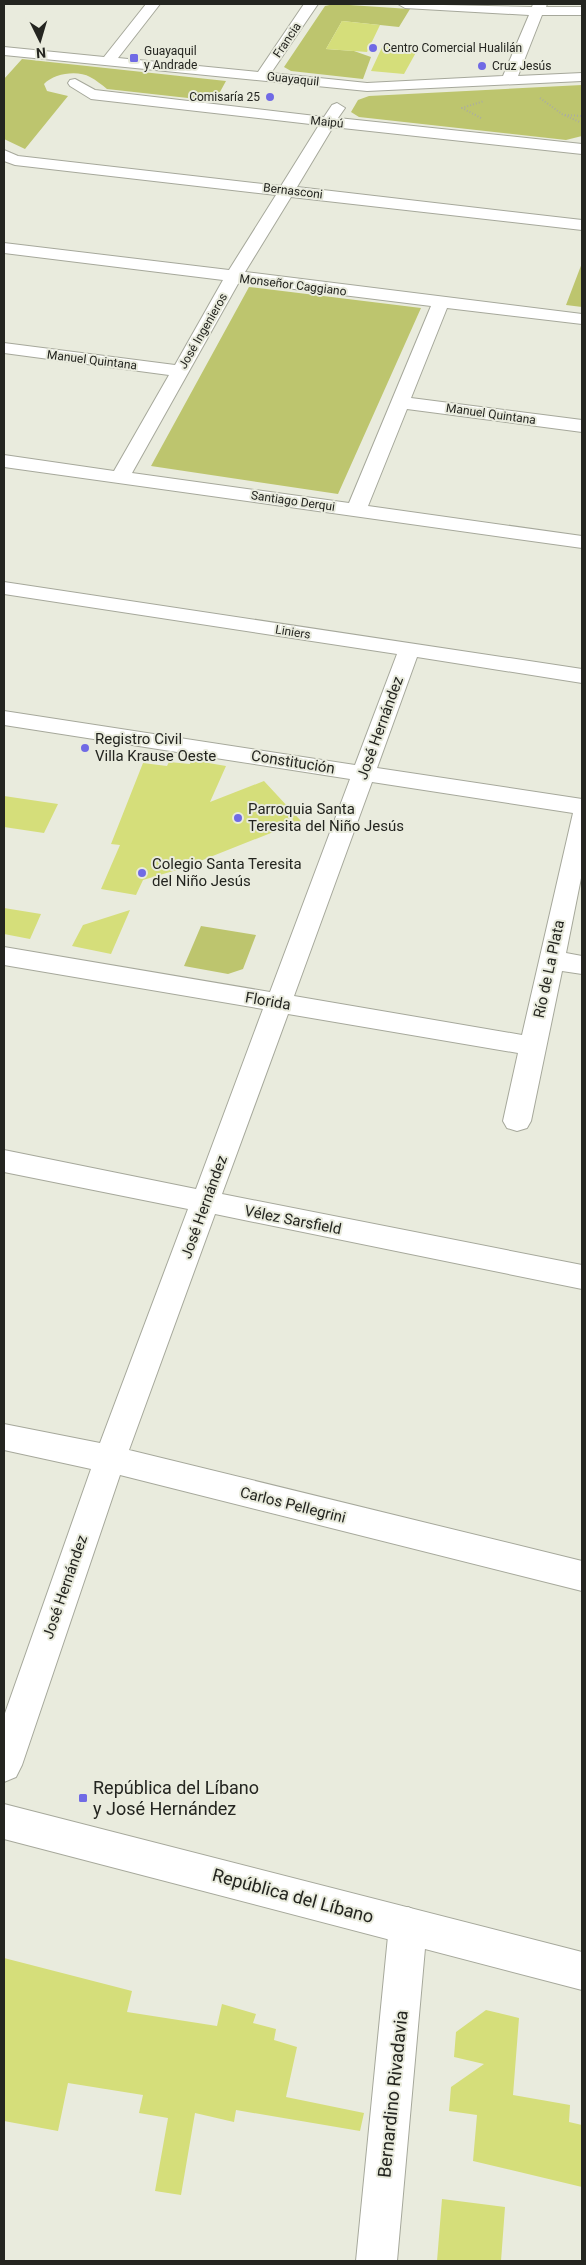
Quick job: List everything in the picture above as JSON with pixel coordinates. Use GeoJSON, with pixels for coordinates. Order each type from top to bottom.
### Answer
{"type":"FeatureCollection","features":[{"type":"Feature","properties":{"kind":"street"},"geometry":{"type":"LineString","coordinates":[[108,61],[153,4]]}},
{"type":"Feature","properties":{"kind":"street","name":"Francia"},"geometry":{"type":"LineString","coordinates":[[262,76],[311,4]]}},
{"type":"Feature","properties":{"kind":"street"},"geometry":{"type":"LineString","coordinates":[[405,4],[538,7],[582,11]]}},
{"type":"Feature","properties":{"kind":"street"},"geometry":{"type":"LineString","coordinates":[[509,80],[538,7]]}},
{"type":"Feature","properties":{"kind":"street","name":"Guayaquil"},"geometry":{"type":"LineString","coordinates":[[4,51],[368,87],[582,77]]}},
{"type":"Feature","properties":{"kind":"street","name":"Maipú"},"geometry":{"type":"LineString","coordinates":[[75,83],[91,94],[582,149]]}},
{"type":"Feature","properties":{"kind":"street","name":"José Ingenieros"},"geometry":{"type":"LineString","coordinates":[[120,477],[233,278],[352,85]]}},
{"type":"Feature","properties":{"kind":"street","name":"Bernasconi"},"geometry":{"type":"LineString","coordinates":[[4,155],[15,160],[582,225]]}},
{"type":"Feature","properties":{"kind":"street","name":"Monseñor Caggiano"},"geometry":{"type":"LineString","coordinates":[[4,248],[233,278],[582,319]]}},
{"type":"Feature","properties":{"kind":"street"},"geometry":{"type":"LineString","coordinates":[[356,510],[440,302]]}},
{"type":"Feature","properties":{"kind":"street","name":"Manuel Quintana"},"geometry":{"type":"LineString","coordinates":[[4,348],[180,371]]}},
{"type":"Feature","properties":{"kind":"street","name":"Manuel Quintana"},"geometry":{"type":"LineString","coordinates":[[400,402],[582,426]]}},
{"type":"Feature","properties":{"kind":"street","name":"Santiago Derqui"},"geometry":{"type":"LineString","coordinates":[[4,461],[582,542]]}},
{"type":"Feature","properties":{"kind":"street","name":"Liniers"},"geometry":{"type":"LineString","coordinates":[[4,588],[582,676]]}},
{"type":"Feature","properties":{"kind":"street","name":"José Hernández"},"geometry":{"type":"LineString","coordinates":[[4,1765],[110,1459],[409,650]]}},
{"type":"Feature","properties":{"kind":"street","name":"Constitución"},"geometry":{"type":"LineString","coordinates":[[4,718],[582,808]]}},
{"type":"Feature","properties":{"kind":"street","name":"Río de La Plata"},"geometry":{"type":"LineString","coordinates":[[517,1121],[582,817]]}},
{"type":"Feature","properties":{"kind":"street","name":"Florida"},"geometry":{"type":"LineString","coordinates":[[4,956],[533,1046]]}},
{"type":"Feature","properties":{"kind":"street"},"geometry":{"type":"LineString","coordinates":[[552,960],[582,965]]}},
{"type":"Feature","properties":{"kind":"street","name":"Vélez Sarsfield"},"geometry":{"type":"LineString","coordinates":[[4,1161],[582,1277]]}},
{"type":"Feature","properties":{"kind":"street","name":"Carlos Pellegrini"},"geometry":{"type":"LineString","coordinates":[[4,1436],[110,1459],[582,1576]]}},
{"type":"Feature","properties":{"kind":"street","name":"República del Líbano"},"geometry":{"type":"LineString","coordinates":[[4,1821],[582,1971]]}},
{"type":"Feature","properties":{"kind":"street","name":"Bernardino Rivadavia"},"geometry":{"type":"LineString","coordinates":[[376,2261],[408,1926]]}},
{"type":"Feature","properties":{"kind":"path"},"geometry":{"type":"LineString","coordinates":[[533,93],[562,114],[582,123]]}},
{"type":"Feature","properties":{"kind":"path"},"geometry":{"type":"LineString","coordinates":[[487,121],[462,108],[490,100]]}},
{"type":"Feature","properties":{"kind":"path"},"geometry":{"type":"LineString","coordinates":[[562,114],[582,116]]}},
{"type":"Feature","properties":{"kind":"green space"},"geometry":{"type":"Polygon","coordinates":[[[334,4],[410,9],[399,27],[342,21],[326,49],[354,51],[371,57],[363,79],[291,71],[284,67],[325,6],[334,4]]]}},
{"type":"Feature","properties":{"kind":"green space"},"geometry":{"type":"Polygon","coordinates":[[[22,59],[226,81],[215,101],[107,89],[85,75],[73,73],[54,77],[44,84],[47,91],[68,96],[25,149],[4,139],[4,79],[22,59]]]}},
{"type":"Feature","properties":{"kind":"green space"},"geometry":{"type":"Polygon","coordinates":[[[582,85],[582,136],[566,140],[359,117],[351,112],[358,100],[369,96],[582,85]]]}},
{"type":"Feature","properties":{"kind":"green space"},"geometry":{"type":"Polygon","coordinates":[[[582,263],[582,307],[566,305],[582,263]]]}},
{"type":"Feature","properties":{"kind":"green space"},"geometry":{"type":"Polygon","coordinates":[[[249,287],[421,308],[338,494],[151,466],[249,287]]]}},
{"type":"Feature","properties":{"kind":"green space"},"geometry":{"type":"Polygon","coordinates":[[[201,926],[256,935],[243,969],[228,974],[184,966],[201,926]]]}},
{"type":"Feature","properties":{"kind":"building"},"geometry":{"type":"Polygon","coordinates":[[[342,21],[380,25],[367,52],[326,49],[342,21]]]}},
{"type":"Feature","properties":{"kind":"building"},"geometry":{"type":"Polygon","coordinates":[[[384,43],[419,47],[404,74],[371,71],[384,43]]]}},
{"type":"Feature","properties":{"kind":"building"},"geometry":{"type":"Polygon","coordinates":[[[191,760],[226,766],[210,802],[264,781],[301,821],[180,869],[143,880],[136,895],[101,889],[120,845],[111,844],[143,763],[167,766],[169,762],[190,764],[191,760]]]}},
{"type":"Feature","properties":{"kind":"building"},"geometry":{"type":"Polygon","coordinates":[[[4,796],[58,804],[44,833],[4,827],[4,796]]]}},
{"type":"Feature","properties":{"kind":"building"},"geometry":{"type":"Polygon","coordinates":[[[4,908],[41,914],[30,939],[4,934],[4,908]]]}},
{"type":"Feature","properties":{"kind":"building"},"geometry":{"type":"Polygon","coordinates":[[[130,910],[111,954],[72,946],[83,925],[130,910]]]}},
{"type":"Feature","properties":{"kind":"building"},"geometry":{"type":"Polygon","coordinates":[[[4,1958],[132,1991],[127,2012],[217,2026],[222,2004],[256,2014],[253,2023],[276,2029],[274,2040],[297,2047],[286,2097],[364,2113],[360,2131],[236,2110],[234,2122],[195,2113],[181,2195],[155,2191],[168,2118],[139,2113],[143,2095],[68,2083],[58,2131],[4,2121],[4,1958]]]}},
{"type":"Feature","properties":{"kind":"building"},"geometry":{"type":"Polygon","coordinates":[[[486,2010],[519,2018],[513,2095],[570,2105],[569,2122],[582,2125],[582,2187],[473,2161],[477,2115],[449,2111],[451,2087],[484,2064],[454,2057],[456,2032],[486,2010]]]}},
{"type":"Feature","properties":{"kind":"building"},"geometry":{"type":"Polygon","coordinates":[[[442,2199],[505,2207],[501,2261],[437,2261],[442,2199]]]}},
{"type":"Feature","properties":{"kind":"place","name":"Centro Comercial Hualilán"},"geometry":{"type":"Point","coordinates":[373,48]}},
{"type":"Feature","properties":{"kind":"place","name":"Guayaquil y Andrade"},"geometry":{"type":"Point","coordinates":[134,58]}},
{"type":"Feature","properties":{"kind":"place","name":"Cruz Jesús"},"geometry":{"type":"Point","coordinates":[482,66]}},
{"type":"Feature","properties":{"kind":"place","name":"Comisaría 25"},"geometry":{"type":"Point","coordinates":[270,97]}},
{"type":"Feature","properties":{"kind":"place","name":"Registro Civil Villa Krause Oeste"},"geometry":{"type":"Point","coordinates":[85,748]}},
{"type":"Feature","properties":{"kind":"place","name":"Parroquia Santa Teresita del Niño Jesús"},"geometry":{"type":"Point","coordinates":[238,818]}},
{"type":"Feature","properties":{"kind":"place","name":"Colegio Santa Teresita del Niño Jesús"},"geometry":{"type":"Point","coordinates":[142,873]}},
{"type":"Feature","properties":{"kind":"place","name":"República del Líbano y José Hernández"},"geometry":{"type":"Point","coordinates":[83,1798]}}]}
